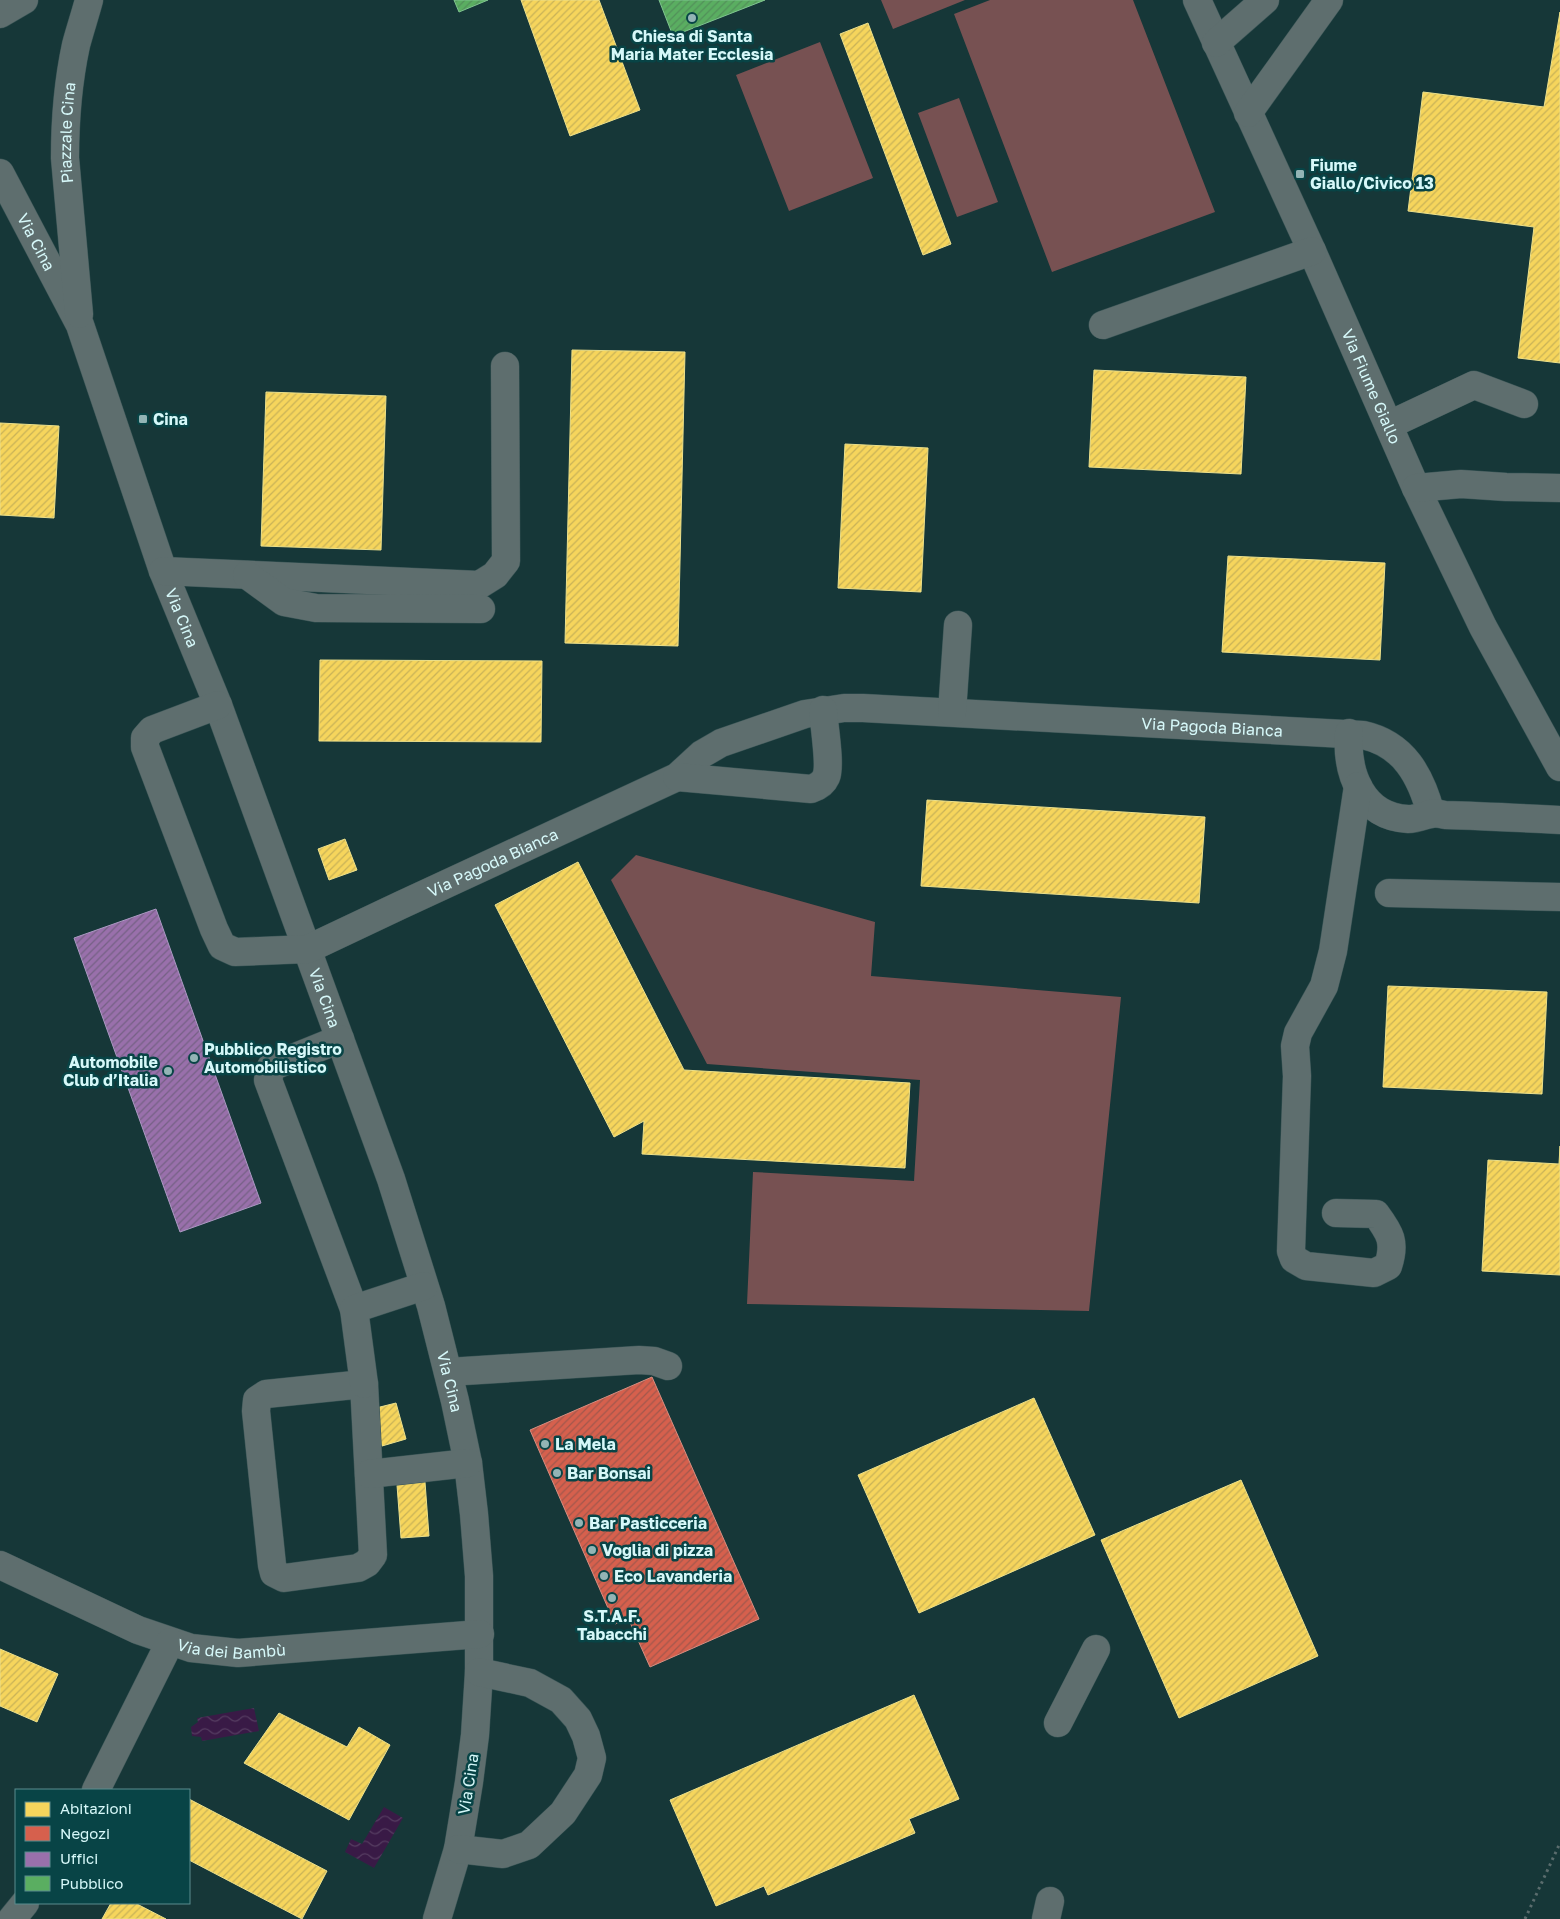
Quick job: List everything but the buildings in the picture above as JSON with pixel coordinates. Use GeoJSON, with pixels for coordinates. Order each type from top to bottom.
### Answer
{"type":"FeatureCollection","features":[{"type":"Feature","properties":{"kind":"street"},"geometry":{"type":"LineString","coordinates":[[0,14],[24,0]]}},
{"type":"Feature","properties":{"kind":"street","name":"Piazzale Cina"},"geometry":{"type":"LineString","coordinates":[[80,325],[65,158],[65,136],[76,45],[89,0]]}},
{"type":"Feature","properties":{"kind":"street","name":"Via Fiume Giallo"},"geometry":{"type":"LineString","coordinates":[[1197,0],[1312,250],[1416,488],[1483,627],[1560,767]]}},
{"type":"Feature","properties":{"kind":"street"},"geometry":{"type":"LineString","coordinates":[[1216,43],[1265,0]]}},
{"type":"Feature","properties":{"kind":"street"},"geometry":{"type":"LineString","coordinates":[[1248,113],[1330,0]]}},
{"type":"Feature","properties":{"kind":"street","name":"Via Cina"},"geometry":{"type":"LineString","coordinates":[[0,173],[80,325],[163,571],[218,705],[391,1178],[424,1286],[457,1407],[468,1464],[479,1576],[479,1672],[475,1735],[458,1849],[437,1919]]}},
{"type":"Feature","properties":{"kind":"street"},"geometry":{"type":"LineString","coordinates":[[1103,325],[1312,250]]}},
{"type":"Feature","properties":{"kind":"street"},"geometry":{"type":"LineString","coordinates":[[163,571],[479,585],[495,575],[506,561],[505,366]]}},
{"type":"Feature","properties":{"kind":"street"},"geometry":{"type":"LineString","coordinates":[[1389,425],[1474,385],[1524,404]]}},
{"type":"Feature","properties":{"kind":"street"},"geometry":{"type":"LineString","coordinates":[[1416,488],[1460,484],[1560,488]]}},
{"type":"Feature","properties":{"kind":"street"},"geometry":{"type":"LineString","coordinates":[[247,575],[284,602],[316,608],[480,608]]}},
{"type":"Feature","properties":{"kind":"street"},"geometry":{"type":"LineString","coordinates":[[952,712],[958,625]]}},
{"type":"Feature","properties":{"kind":"street"},"geometry":{"type":"LineString","coordinates":[[218,705],[152,730],[145,738],[145,747],[210,920],[222,946],[235,952],[308,949]]}},
{"type":"Feature","properties":{"kind":"street","name":"Via Pagoda Bianca"},"geometry":{"type":"LineString","coordinates":[[308,949],[677,777],[702,754],[720,743],[787,719],[823,710],[864,708],[1349,733],[1376,738],[1395,748],[1410,766],[1425,796],[1431,814]]}},
{"type":"Feature","properties":{"kind":"street","name":"Via Pagoda Bianca"},"geometry":{"type":"LineString","coordinates":[[677,777],[811,789],[818,786],[825,779],[828,769],[823,710]]}},
{"type":"Feature","properties":{"kind":"street"},"geometry":{"type":"LineString","coordinates":[[1349,733],[1349,758],[1352,772],[1366,801],[1376,810],[1393,817],[1409,819],[1431,814],[1560,820]]}},
{"type":"Feature","properties":{"kind":"street"},"geometry":{"type":"LineString","coordinates":[[1336,1213],[1376,1214],[1391,1236],[1392,1253],[1388,1266],[1374,1273],[1306,1266],[1294,1259],[1291,1251],[1297,1076],[1295,1046],[1298,1033],[1324,986],[1333,951],[1358,786]]}},
{"type":"Feature","properties":{"kind":"street"},"geometry":{"type":"LineString","coordinates":[[1389,893],[1560,897]]}},
{"type":"Feature","properties":{"kind":"street"},"geometry":{"type":"LineString","coordinates":[[340,1039],[270,1067],[268,1080],[354,1309],[364,1384],[373,1555],[367,1563],[358,1568],[284,1578],[274,1573],[256,1410],[257,1400],[266,1394],[364,1384]]}},
{"type":"Feature","properties":{"kind":"street"},"geometry":{"type":"LineString","coordinates":[[354,1309],[424,1286]]}},
{"type":"Feature","properties":{"kind":"street"},"geometry":{"type":"LineString","coordinates":[[448,1372],[639,1360],[654,1361],[668,1366]]}},
{"type":"Feature","properties":{"kind":"street"},"geometry":{"type":"LineString","coordinates":[[369,1474],[468,1464]]}},
{"type":"Feature","properties":{"kind":"street","name":"Via dei Bambù"},"geometry":{"type":"LineString","coordinates":[[0,1565],[138,1630],[191,1648],[238,1653],[480,1634]]}},
{"type":"Feature","properties":{"kind":"street"},"geometry":{"type":"LineString","coordinates":[[96,1789],[170,1642]]}},
{"type":"Feature","properties":{"kind":"street"},"geometry":{"type":"LineString","coordinates":[[1058,1723],[1096,1649]]}},
{"type":"Feature","properties":{"kind":"street"},"geometry":{"type":"LineString","coordinates":[[458,1849],[503,1854],[529,1845],[567,1807],[588,1775],[592,1758],[586,1736],[578,1719],[561,1700],[530,1683],[479,1672]]}},
{"type":"Feature","properties":{"kind":"street"},"geometry":{"type":"LineString","coordinates":[[12,1919],[24,1904]]}},
{"type":"Feature","properties":{"kind":"path"},"geometry":{"type":"LineString","coordinates":[[1525,1919],[1560,1843]]}},
{"type":"Feature","properties":{"kind":"shaded area"},"geometry":{"type":"Polygon","coordinates":[[[881,0],[965,0],[893,29],[881,0]]]}},
{"type":"Feature","properties":{"kind":"shaded area"},"geometry":{"type":"Polygon","coordinates":[[[990,0],[1133,0],[1215,212],[1052,272],[954,14],[990,0]]]}},
{"type":"Feature","properties":{"kind":"shaded area"},"geometry":{"type":"Polygon","coordinates":[[[820,42],[873,178],[789,211],[736,75],[820,42]]]}},
{"type":"Feature","properties":{"kind":"shaded area"},"geometry":{"type":"Polygon","coordinates":[[[959,98],[998,202],[957,217],[918,113],[959,98]]]}},
{"type":"Feature","properties":{"kind":"shaded area"},"geometry":{"type":"Polygon","coordinates":[[[636,855],[875,922],[871,976],[1121,997],[1089,1311],[747,1304],[753,1172],[914,1181],[920,1080],[707,1064],[611,880],[636,855]]]}},
{"type":"Feature","properties":{"kind":"water"},"geometry":{"type":"Polygon","coordinates":[[[254,1708],[259,1731],[202,1741],[201,1737],[192,1736],[191,1727],[198,1722],[197,1718],[254,1708]]]}},
{"type":"Feature","properties":{"kind":"water"},"geometry":{"type":"Polygon","coordinates":[[[384,1807],[403,1818],[374,1868],[345,1852],[351,1839],[362,1844],[384,1807]]]}},
{"type":"Feature","properties":{"kind":"place","name":"Chiesa di Santa Maria Mater Ecclesia"},"geometry":{"type":"Point","coordinates":[692,18]}},
{"type":"Feature","properties":{"kind":"place","name":"Fiume Giallo/Civico 13"},"geometry":{"type":"Point","coordinates":[1300,174]}},
{"type":"Feature","properties":{"kind":"place","name":"Cina"},"geometry":{"type":"Point","coordinates":[143,419]}},
{"type":"Feature","properties":{"kind":"place","name":"Pubblico Registro Automobilistico"},"geometry":{"type":"Point","coordinates":[194,1058]}},
{"type":"Feature","properties":{"kind":"place","name":"Automobile Club d’Italia"},"geometry":{"type":"Point","coordinates":[168,1071]}},
{"type":"Feature","properties":{"kind":"place","name":"La Mela"},"geometry":{"type":"Point","coordinates":[545,1444]}},
{"type":"Feature","properties":{"kind":"place","name":"Bar Bonsai"},"geometry":{"type":"Point","coordinates":[557,1473]}},
{"type":"Feature","properties":{"kind":"place","name":"Bar Pasticceria"},"geometry":{"type":"Point","coordinates":[579,1523]}},
{"type":"Feature","properties":{"kind":"place","name":"Voglia di pizza"},"geometry":{"type":"Point","coordinates":[592,1550]}},
{"type":"Feature","properties":{"kind":"place","name":"Eco Lavanderia"},"geometry":{"type":"Point","coordinates":[604,1576]}},
{"type":"Feature","properties":{"kind":"place","name":"S.T.A.F. Tabacchi"},"geometry":{"type":"Point","coordinates":[612,1598]}}]}
